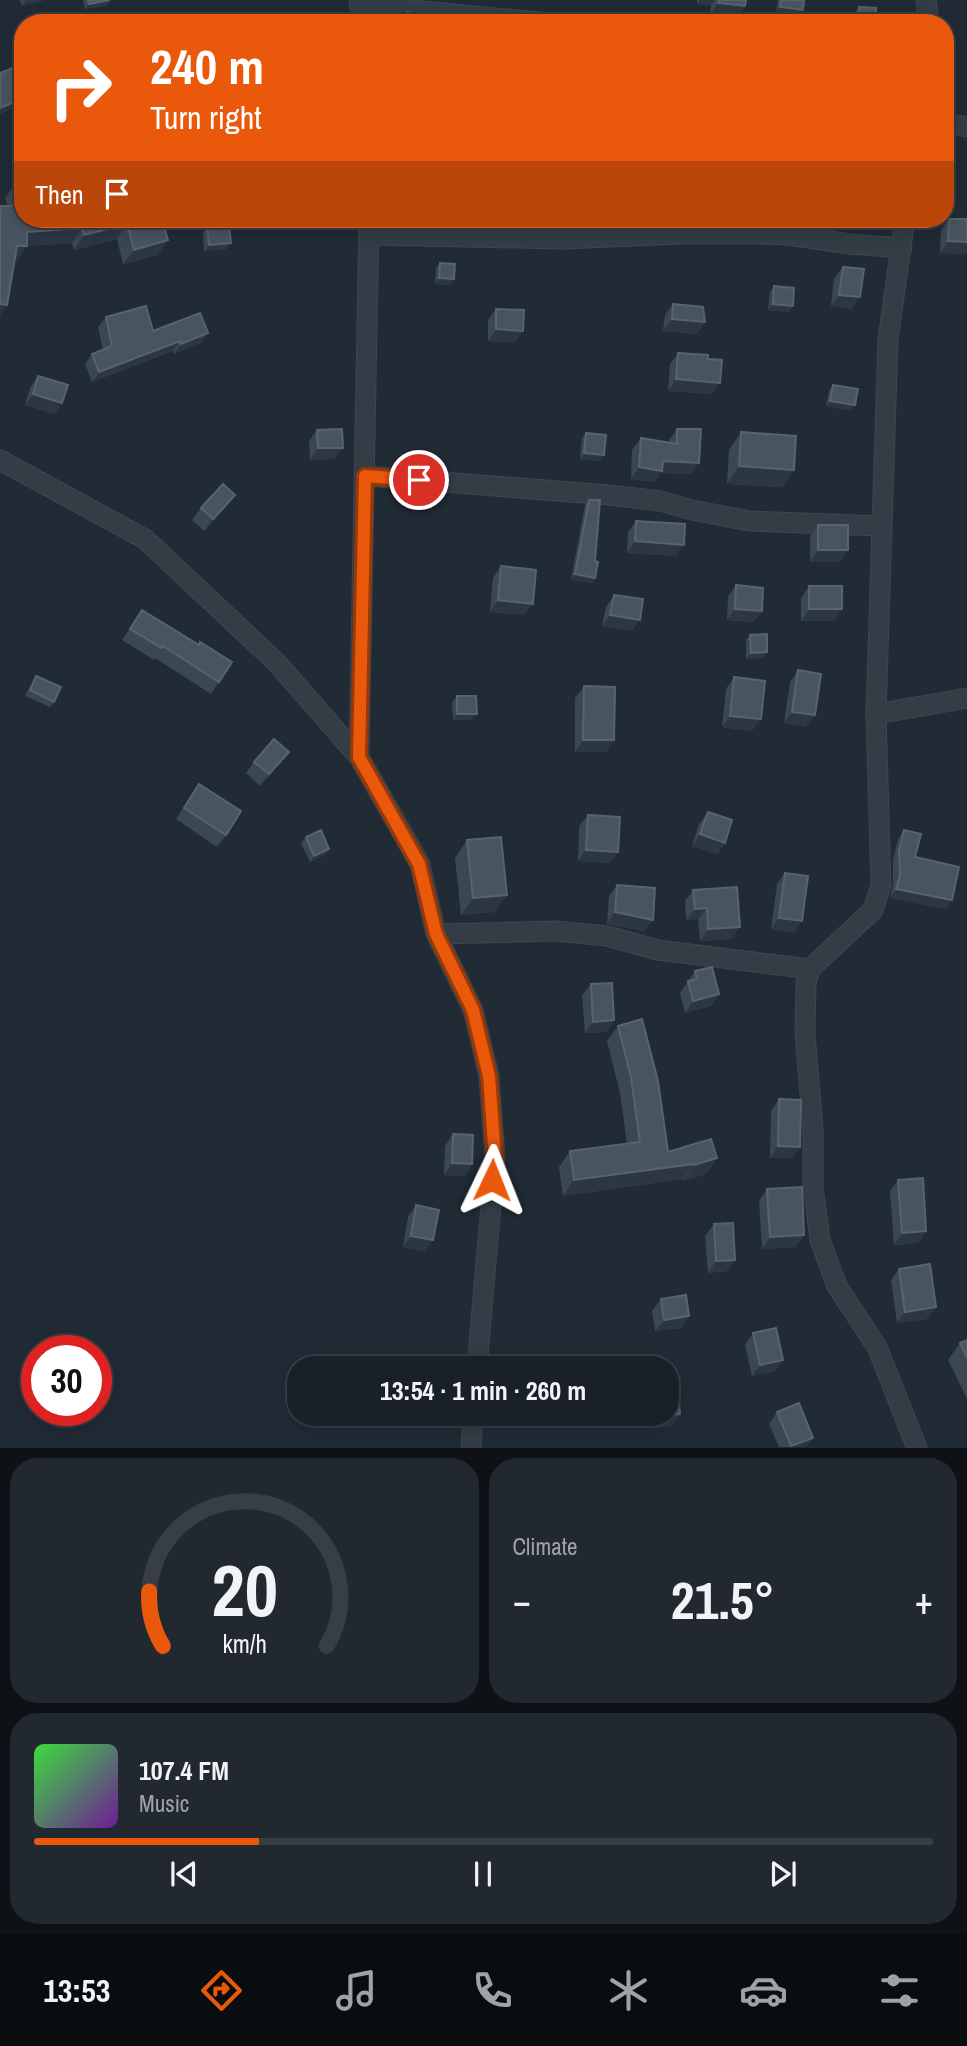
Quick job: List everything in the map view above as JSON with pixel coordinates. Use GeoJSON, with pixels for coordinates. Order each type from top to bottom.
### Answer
{"type":"FeatureCollection","features":[{"type":"Feature","properties":{"kind":"street"},"geometry":{"type":"LineString","coordinates":[[359,9],[427,14]]}},
{"type":"Feature","properties":{"kind":"street"},"geometry":{"type":"LineString","coordinates":[[359,757],[370,228]]}},
{"type":"Feature","properties":{"kind":"street"},"geometry":{"type":"LineString","coordinates":[[386,228],[564,239],[679,234],[788,235],[902,248]]}},
{"type":"Feature","properties":{"kind":"street"},"geometry":{"type":"LineString","coordinates":[[904,228],[888,339],[881,526],[876,714],[881,885],[873,910],[810,969],[806,984],[805,1034],[813,1130],[813,1186],[820,1240],[837,1286],[877,1347],[917,1447]]}},
{"type":"Feature","properties":{"kind":"street"},"geometry":{"type":"LineString","coordinates":[[0,460],[145,539],[277,663],[359,757],[419,864],[436,934],[473,1010],[489,1076],[495,1158],[478,1356]]}},
{"type":"Feature","properties":{"kind":"street"},"geometry":{"type":"LineString","coordinates":[[365,476],[609,495],[660,501],[749,521],[881,526]]}},
{"type":"Feature","properties":{"kind":"street"},"geometry":{"type":"LineString","coordinates":[[876,714],[967,698]]}},
{"type":"Feature","properties":{"kind":"street"},"geometry":{"type":"LineString","coordinates":[[436,934],[555,932],[607,936],[658,950],[810,969]]}},
{"type":"Feature","properties":{"kind":"street"},"geometry":{"type":"LineString","coordinates":[[471,1447],[472,1426]]}},
{"type":"Feature","properties":{"kind":"building"},"geometry":{"type":"Polygon","coordinates":[[[88,0],[110,0],[89,4],[88,0]]]}},
{"type":"Feature","properties":{"kind":"building"},"geometry":{"type":"Polygon","coordinates":[[[719,0],[746,0],[745,6],[718,3],[719,0]]]}},
{"type":"Feature","properties":{"kind":"building"},"geometry":{"type":"Polygon","coordinates":[[[781,0],[804,0],[803,10],[780,7],[781,0]]]}},
{"type":"Feature","properties":{"kind":"building"},"geometry":{"type":"Polygon","coordinates":[[[859,7],[876,8],[876,14],[859,14],[859,7]]]}},
{"type":"Feature","properties":{"kind":"building"},"geometry":{"type":"Polygon","coordinates":[[[14,68],[14,102],[0,108],[0,73],[14,68]]]}},
{"type":"Feature","properties":{"kind":"building"},"geometry":{"type":"Polygon","coordinates":[[[0,206],[14,206],[14,228],[82,228],[27,232],[27,246],[17,246],[7,305],[0,304],[0,206]]]}},
{"type":"Feature","properties":{"kind":"building"},"geometry":{"type":"Polygon","coordinates":[[[954,219],[967,219],[967,242],[948,241],[949,228],[954,228],[954,219]]]}},
{"type":"Feature","properties":{"kind":"building"},"geometry":{"type":"Polygon","coordinates":[[[82,228],[111,228],[84,235],[82,228]]]}},
{"type":"Feature","properties":{"kind":"building"},"geometry":{"type":"Polygon","coordinates":[[[128,228],[165,228],[168,240],[134,250],[128,228]]]}},
{"type":"Feature","properties":{"kind":"building"},"geometry":{"type":"Polygon","coordinates":[[[207,228],[229,228],[231,243],[209,245],[207,228]]]}},
{"type":"Feature","properties":{"kind":"building"},"geometry":{"type":"Polygon","coordinates":[[[440,263],[455,264],[454,279],[439,278],[440,263]]]}},
{"type":"Feature","properties":{"kind":"building"},"geometry":{"type":"Polygon","coordinates":[[[843,267],[864,269],[860,297],[839,295],[843,267]]]}},
{"type":"Feature","properties":{"kind":"building"},"geometry":{"type":"Polygon","coordinates":[[[774,286],[794,288],[793,306],[773,304],[774,286]]]}},
{"type":"Feature","properties":{"kind":"building"},"geometry":{"type":"Polygon","coordinates":[[[673,304],[703,307],[705,322],[672,319],[673,304]]]}},
{"type":"Feature","properties":{"kind":"building"},"geometry":{"type":"Polygon","coordinates":[[[146,306],[153,331],[200,313],[208,333],[99,372],[92,354],[112,346],[106,317],[146,306]]]}},
{"type":"Feature","properties":{"kind":"building"},"geometry":{"type":"Polygon","coordinates":[[[496,309],[524,310],[523,331],[496,329],[496,309]]]}},
{"type":"Feature","properties":{"kind":"building"},"geometry":{"type":"Polygon","coordinates":[[[678,353],[708,355],[708,359],[722,360],[720,383],[676,379],[678,353]]]}},
{"type":"Feature","properties":{"kind":"building"},"geometry":{"type":"Polygon","coordinates":[[[38,376],[68,385],[62,403],[33,394],[38,376]]]}},
{"type":"Feature","properties":{"kind":"building"},"geometry":{"type":"Polygon","coordinates":[[[833,385],[858,389],[855,405],[830,401],[833,385]]]}},
{"type":"Feature","properties":{"kind":"building"},"geometry":{"type":"Polygon","coordinates":[[[342,429],[343,448],[318,448],[317,430],[342,429]]]}},
{"type":"Feature","properties":{"kind":"building"},"geometry":{"type":"Polygon","coordinates":[[[677,429],[701,429],[699,463],[663,461],[662,471],[639,467],[641,438],[677,444],[677,429]]]}},
{"type":"Feature","properties":{"kind":"building"},"geometry":{"type":"Polygon","coordinates":[[[741,432],[796,436],[794,470],[739,466],[741,432]]]}},
{"type":"Feature","properties":{"kind":"building"},"geometry":{"type":"Polygon","coordinates":[[[586,433],[606,435],[604,455],[584,453],[586,433]]]}},
{"type":"Feature","properties":{"kind":"building"},"geometry":{"type":"Polygon","coordinates":[[[223,484],[235,495],[213,519],[201,508],[223,484]]]}},
{"type":"Feature","properties":{"kind":"building"},"geometry":{"type":"Polygon","coordinates":[[[589,500],[600,500],[595,578],[575,574],[589,500]]]}},
{"type":"Feature","properties":{"kind":"building"},"geometry":{"type":"Polygon","coordinates":[[[636,521],[685,524],[684,545],[635,541],[636,521]]]}},
{"type":"Feature","properties":{"kind":"building"},"geometry":{"type":"Polygon","coordinates":[[[818,525],[848,525],[848,550],[818,550],[818,525]]]}},
{"type":"Feature","properties":{"kind":"building"},"geometry":{"type":"Polygon","coordinates":[[[501,566],[536,570],[533,604],[498,600],[501,566]]]}},
{"type":"Feature","properties":{"kind":"building"},"geometry":{"type":"Polygon","coordinates":[[[736,585],[763,588],[762,611],[735,609],[736,585]]]}},
{"type":"Feature","properties":{"kind":"building"},"geometry":{"type":"Polygon","coordinates":[[[809,586],[842,586],[842,609],[809,609],[809,586]]]}},
{"type":"Feature","properties":{"kind":"building"},"geometry":{"type":"Polygon","coordinates":[[[614,595],[643,599],[640,620],[610,615],[614,595]]]}},
{"type":"Feature","properties":{"kind":"building"},"geometry":{"type":"Polygon","coordinates":[[[142,610],[232,662],[219,682],[163,646],[162,648],[130,629],[142,610]]]}},
{"type":"Feature","properties":{"kind":"building"},"geometry":{"type":"Polygon","coordinates":[[[767,634],[767,652],[751,653],[750,635],[767,634]]]}},
{"type":"Feature","properties":{"kind":"building"},"geometry":{"type":"Polygon","coordinates":[[[798,670],[821,674],[815,715],[792,712],[798,670]]]}},
{"type":"Feature","properties":{"kind":"building"},"geometry":{"type":"Polygon","coordinates":[[[36,676],[61,687],[54,702],[30,690],[36,676]]]}},
{"type":"Feature","properties":{"kind":"building"},"geometry":{"type":"Polygon","coordinates":[[[734,677],[765,681],[761,719],[730,716],[734,677]]]}},
{"type":"Feature","properties":{"kind":"building"},"geometry":{"type":"Polygon","coordinates":[[[584,686],[615,687],[614,740],[583,740],[584,686]]]}},
{"type":"Feature","properties":{"kind":"building"},"geometry":{"type":"Polygon","coordinates":[[[457,696],[476,696],[477,714],[457,714],[457,696]]]}},
{"type":"Feature","properties":{"kind":"building"},"geometry":{"type":"Polygon","coordinates":[[[274,739],[289,752],[269,774],[254,762],[274,739]]]}},
{"type":"Feature","properties":{"kind":"building"},"geometry":{"type":"Polygon","coordinates":[[[199,784],[241,811],[226,835],[184,808],[199,784]]]}},
{"type":"Feature","properties":{"kind":"building"},"geometry":{"type":"Polygon","coordinates":[[[708,812],[732,820],[725,843],[700,834],[708,812]]]}},
{"type":"Feature","properties":{"kind":"building"},"geometry":{"type":"Polygon","coordinates":[[[588,815],[620,817],[618,852],[586,850],[588,815]]]}},
{"type":"Feature","properties":{"kind":"building"},"geometry":{"type":"Polygon","coordinates":[[[321,830],[329,849],[314,856],[306,837],[321,830]]]}},
{"type":"Feature","properties":{"kind":"building"},"geometry":{"type":"Polygon","coordinates":[[[904,830],[921,834],[915,857],[959,867],[952,900],[896,889],[900,876],[899,851],[904,830]]]}},
{"type":"Feature","properties":{"kind":"building"},"geometry":{"type":"Polygon","coordinates":[[[501,837],[507,895],[473,898],[467,840],[501,837]]]}},
{"type":"Feature","properties":{"kind":"building"},"geometry":{"type":"Polygon","coordinates":[[[785,873],[808,876],[802,921],[779,918],[785,873]]]}},
{"type":"Feature","properties":{"kind":"building"},"geometry":{"type":"Polygon","coordinates":[[[617,885],[655,888],[653,920],[615,912],[617,885]]]}},
{"type":"Feature","properties":{"kind":"building"},"geometry":{"type":"Polygon","coordinates":[[[737,887],[740,927],[708,929],[707,908],[695,909],[693,890],[737,887]]]}},
{"type":"Feature","properties":{"kind":"building"},"geometry":{"type":"Polygon","coordinates":[[[712,967],[719,994],[693,1001],[688,981],[697,979],[695,971],[712,967]]]}},
{"type":"Feature","properties":{"kind":"building"},"geometry":{"type":"Polygon","coordinates":[[[612,983],[614,1020],[593,1022],[591,984],[612,983]]]}},
{"type":"Feature","properties":{"kind":"building"},"geometry":{"type":"Polygon","coordinates":[[[642,1019],[658,1081],[668,1152],[711,1139],[717,1158],[694,1165],[574,1180],[570,1151],[640,1142],[631,1077],[618,1026],[642,1019]]]}},
{"type":"Feature","properties":{"kind":"building"},"geometry":{"type":"Polygon","coordinates":[[[779,1099],[801,1100],[800,1147],[778,1146],[779,1099]]]}},
{"type":"Feature","properties":{"kind":"building"},"geometry":{"type":"Polygon","coordinates":[[[453,1134],[473,1135],[472,1164],[452,1163],[453,1134]]]}},
{"type":"Feature","properties":{"kind":"building"},"geometry":{"type":"Polygon","coordinates":[[[923,1178],[926,1231],[902,1233],[898,1180],[923,1178]]]}},
{"type":"Feature","properties":{"kind":"building"},"geometry":{"type":"Polygon","coordinates":[[[802,1187],[804,1235],[770,1237],[767,1189],[802,1187]]]}},
{"type":"Feature","properties":{"kind":"building"},"geometry":{"type":"Polygon","coordinates":[[[416,1205],[439,1210],[433,1240],[411,1236],[416,1205]]]}},
{"type":"Feature","properties":{"kind":"building"},"geometry":{"type":"Polygon","coordinates":[[[733,1223],[735,1260],[716,1261],[714,1224],[733,1223]]]}},
{"type":"Feature","properties":{"kind":"building"},"geometry":{"type":"Polygon","coordinates":[[[930,1264],[936,1307],[905,1312],[899,1269],[930,1264]]]}},
{"type":"Feature","properties":{"kind":"building"},"geometry":{"type":"Polygon","coordinates":[[[686,1295],[689,1316],[664,1320],[661,1299],[686,1295]]]}},
{"type":"Feature","properties":{"kind":"building"},"geometry":{"type":"Polygon","coordinates":[[[776,1328],[783,1360],[760,1365],[753,1333],[776,1328]]]}},
{"type":"Feature","properties":{"kind":"building"},"geometry":{"type":"Polygon","coordinates":[[[967,1340],[967,1358],[960,1343],[967,1340]]]}},
{"type":"Feature","properties":{"kind":"building"},"geometry":{"type":"Polygon","coordinates":[[[799,1403],[813,1438],[791,1446],[777,1412],[799,1403]]]}},
{"type":"Feature","properties":{"kind":"route"},"geometry":{"type":"LineString","coordinates":[[419,480],[365,476],[359,757],[419,864],[436,934],[473,1010],[489,1076],[495,1158],[492,1180]]}}]}
